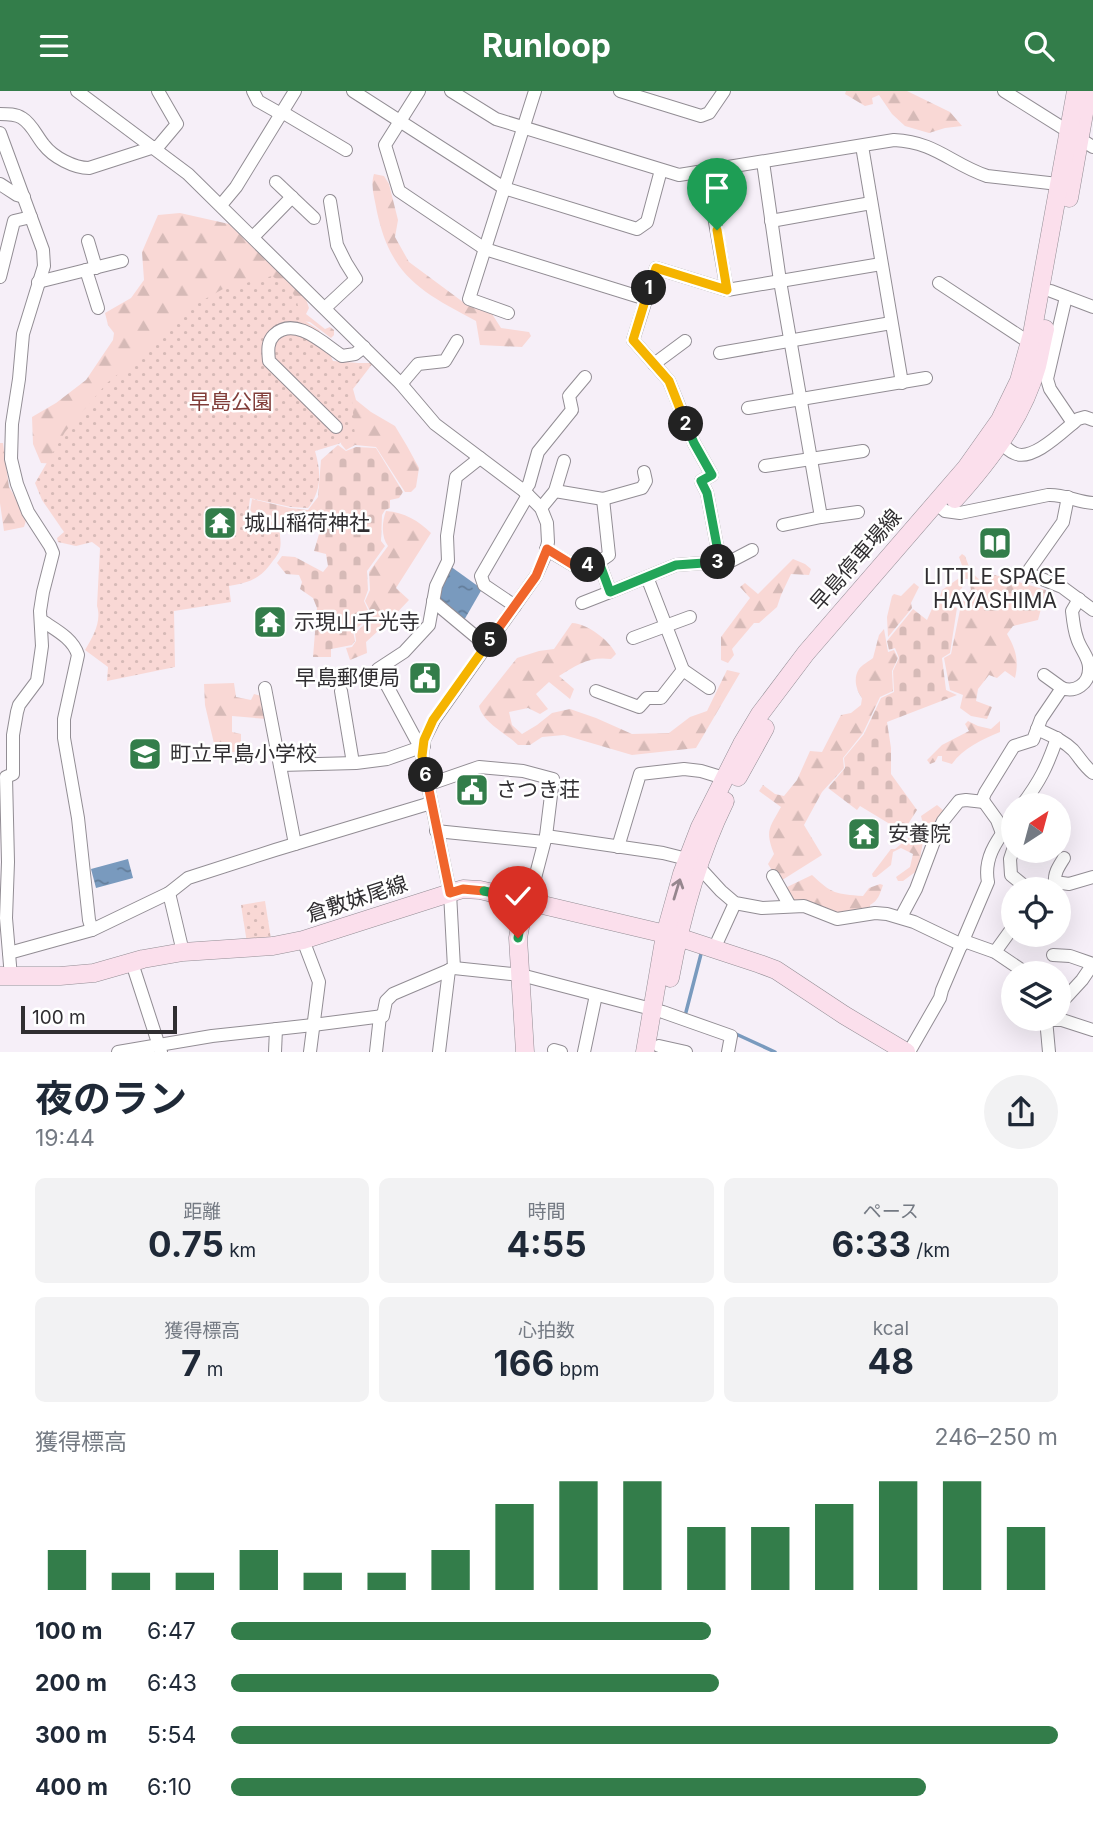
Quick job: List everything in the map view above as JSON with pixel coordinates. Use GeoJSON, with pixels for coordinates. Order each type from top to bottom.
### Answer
{"type":"FeatureCollection","features":[{"type":"Feature","properties":{"kind":"main road","name":"早島停車場線"},"geometry":{"type":"LineString","coordinates":[[1076,91],[1083,131]]}},
{"type":"Feature","properties":{"kind":"main road","name":"早島停車場線"},"geometry":{"type":"LineString","coordinates":[[654,1050],[671,936],[671,908],[729,793],[769,722],[816,657],[941,507],[1000,420],[1019,381],[1065,185],[1083,131],[1088,91]]}},
{"type":"Feature","properties":{"kind":"main road","name":"早島停車場線"},"geometry":{"type":"LineString","coordinates":[[693,863],[724,778],[760,715],[792,671],[941,507],[979,473],[1013,423],[1037,367],[1058,294],[1065,185]]}},
{"type":"Feature","properties":{"kind":"main road","name":"倉敷妹尾線"},"geometry":{"type":"LineString","coordinates":[[6,976],[60,977],[94,973],[143,959],[183,952],[273,946],[303,940],[463,889],[480,890],[671,936],[776,970],[844,1015],[908,1052]]}},
{"type":"Feature","properties":{"kind":"main road"},"geometry":{"type":"LineString","coordinates":[[525,1052],[518,938],[527,901]]}},
{"type":"Feature","properties":{"kind":"street"},"geometry":{"type":"LineString","coordinates":[[77,91],[188,174],[401,384],[435,424],[526,493],[541,508],[547,523],[547,549],[536,576],[433,720],[422,746],[430,803],[450,893],[452,969],[439,1052]]}},
{"type":"Feature","properties":{"kind":"street"},"geometry":{"type":"LineString","coordinates":[[0,114],[21,117],[45,148],[80,168],[89,169],[155,148],[177,124],[158,91]]}},
{"type":"Feature","properties":{"kind":"street"},"geometry":{"type":"LineString","coordinates":[[253,91],[258,100],[346,150]]}},
{"type":"Feature","properties":{"kind":"street"},"geometry":{"type":"LineString","coordinates":[[221,205],[236,187],[295,91]]}},
{"type":"Feature","properties":{"kind":"street"},"geometry":{"type":"LineString","coordinates":[[353,91],[504,188],[637,229],[647,222],[661,170]]}},
{"type":"Feature","properties":{"kind":"street"},"geometry":{"type":"LineString","coordinates":[[419,91],[385,145],[399,191],[485,249],[646,299]]}},
{"type":"Feature","properties":{"kind":"street"},"geometry":{"type":"LineString","coordinates":[[451,91],[496,119],[680,175],[894,140],[909,141],[940,152],[987,176],[1065,185]]}},
{"type":"Feature","properties":{"kind":"street"},"geometry":{"type":"LineString","coordinates":[[508,313],[469,299],[535,91]]}},
{"type":"Feature","properties":{"kind":"street"},"geometry":{"type":"LineString","coordinates":[[620,91],[701,116],[709,113],[724,91]]}},
{"type":"Feature","properties":{"kind":"street"},"geometry":{"type":"LineString","coordinates":[[1004,91],[1083,131]]}},
{"type":"Feature","properties":{"kind":"street"},"geometry":{"type":"LineString","coordinates":[[0,132],[43,250],[44,266],[23,334],[12,424],[11,459],[27,512],[53,553],[43,592],[42,646],[37,681],[19,705],[13,735],[13,774],[6,777],[8,862],[3,909],[9,953],[6,976]]}},
{"type":"Feature","properties":{"kind":"street"},"geometry":{"type":"LineString","coordinates":[[862,146],[902,383]]}},
{"type":"Feature","properties":{"kind":"street"},"geometry":{"type":"LineString","coordinates":[[763,162],[780,281],[821,517]]}},
{"type":"Feature","properties":{"kind":"street"},"geometry":{"type":"LineString","coordinates":[[706,171],[727,290]]}},
{"type":"Feature","properties":{"kind":"street"},"geometry":{"type":"LineString","coordinates":[[276,182],[314,218]]}},
{"type":"Feature","properties":{"kind":"street"},"geometry":{"type":"LineString","coordinates":[[0,184],[24,197]]}},
{"type":"Feature","properties":{"kind":"street"},"geometry":{"type":"LineString","coordinates":[[253,237],[292,197]]}},
{"type":"Feature","properties":{"kind":"street"},"geometry":{"type":"LineString","coordinates":[[325,308],[356,279],[337,245],[330,201]]}},
{"type":"Feature","properties":{"kind":"street"},"geometry":{"type":"LineString","coordinates":[[771,221],[871,203]]}},
{"type":"Feature","properties":{"kind":"street"},"geometry":{"type":"LineString","coordinates":[[0,277],[4,240],[14,221],[31,217]]}},
{"type":"Feature","properties":{"kind":"street"},"geometry":{"type":"LineString","coordinates":[[88,241],[98,308]]}},
{"type":"Feature","properties":{"kind":"street"},"geometry":{"type":"LineString","coordinates":[[38,282],[122,261]]}},
{"type":"Feature","properties":{"kind":"street"},"geometry":{"type":"LineString","coordinates":[[720,562],[707,493],[701,481],[712,475],[694,443],[669,381],[633,340],[656,268],[727,290],[881,264]]}},
{"type":"Feature","properties":{"kind":"street"},"geometry":{"type":"LineString","coordinates":[[939,283],[1030,343]]}},
{"type":"Feature","properties":{"kind":"street"},"geometry":{"type":"LineString","coordinates":[[1073,423],[1050,389],[1047,379],[1058,294],[1093,307]]}},
{"type":"Feature","properties":{"kind":"street"},"geometry":{"type":"LineString","coordinates":[[720,353],[891,323]]}},
{"type":"Feature","properties":{"kind":"street"},"geometry":{"type":"LineString","coordinates":[[336,427],[269,361],[270,339],[280,330],[290,327],[305,331],[342,356],[355,354],[364,347]]}},
{"type":"Feature","properties":{"kind":"street"},"geometry":{"type":"LineString","coordinates":[[401,384],[418,364],[445,361],[457,341]]}},
{"type":"Feature","properties":{"kind":"street"},"geometry":{"type":"LineString","coordinates":[[654,364],[685,341]]}},
{"type":"Feature","properties":{"kind":"street"},"geometry":{"type":"LineString","coordinates":[[515,606],[484,585],[481,576],[526,493],[538,452],[572,410],[570,392],[585,377]]}},
{"type":"Feature","properties":{"kind":"street"},"geometry":{"type":"LineString","coordinates":[[748,408],[926,378]]}},
{"type":"Feature","properties":{"kind":"street"},"geometry":{"type":"LineString","coordinates":[[1000,442],[1013,453],[1029,455],[1077,419],[1085,417],[1093,420]]}},
{"type":"Feature","properties":{"kind":"street"},"geometry":{"type":"LineString","coordinates":[[765,467],[863,450]]}},
{"type":"Feature","properties":{"kind":"street"},"geometry":{"type":"LineString","coordinates":[[422,746],[378,670],[404,652],[429,625],[436,586],[448,561],[447,536],[456,477],[480,458]]}},
{"type":"Feature","properties":{"kind":"street"},"geometry":{"type":"LineString","coordinates":[[541,508],[555,491],[565,461]]}},
{"type":"Feature","properties":{"kind":"street"},"geometry":{"type":"LineString","coordinates":[[555,491],[604,499],[642,488],[646,481],[644,472]]}},
{"type":"Feature","properties":{"kind":"street"},"geometry":{"type":"LineString","coordinates":[[941,507],[960,513],[1059,494],[1093,503]]}},
{"type":"Feature","properties":{"kind":"street"},"geometry":{"type":"LineString","coordinates":[[1068,497],[1063,522],[1027,573],[1062,587],[1088,602]]}},
{"type":"Feature","properties":{"kind":"street"},"geometry":{"type":"LineString","coordinates":[[547,549],[578,568],[599,562],[610,555],[604,499]]}},
{"type":"Feature","properties":{"kind":"street"},"geometry":{"type":"LineString","coordinates":[[783,525],[858,512]]}},
{"type":"Feature","properties":{"kind":"street"},"geometry":{"type":"LineString","coordinates":[[582,603],[676,565],[731,561],[752,550]]}},
{"type":"Feature","properties":{"kind":"street"},"geometry":{"type":"LineString","coordinates":[[599,562],[610,592]]}},
{"type":"Feature","properties":{"kind":"street"},"geometry":{"type":"LineString","coordinates":[[647,577],[683,670],[709,688]]}},
{"type":"Feature","properties":{"kind":"street"},"geometry":{"type":"LineString","coordinates":[[433,601],[487,646]]}},
{"type":"Feature","properties":{"kind":"street"},"geometry":{"type":"LineString","coordinates":[[1044,675],[1069,691],[1084,683],[1090,667],[1078,641],[1072,611],[1088,602]]}},
{"type":"Feature","properties":{"kind":"street"},"geometry":{"type":"LineString","coordinates":[[633,638],[690,617]]}},
{"type":"Feature","properties":{"kind":"street"},"geometry":{"type":"LineString","coordinates":[[41,620],[69,640],[78,655],[64,719],[64,738],[78,818],[92,930]]}},
{"type":"Feature","properties":{"kind":"street"},"geometry":{"type":"LineString","coordinates":[[596,691],[639,707],[647,698],[661,698],[683,670]]}},
{"type":"Feature","properties":{"kind":"street"},"geometry":{"type":"LineString","coordinates":[[265,688],[295,844]]}},
{"type":"Feature","properties":{"kind":"street"},"geometry":{"type":"LineString","coordinates":[[908,1052],[940,998],[988,882],[986,871],[990,853],[1001,835],[997,820],[984,802],[985,793],[1014,745],[1033,740],[1041,719],[1062,688]]}},
{"type":"Feature","properties":{"kind":"street"},"geometry":{"type":"LineString","coordinates":[[341,691],[353,763]]}},
{"type":"Feature","properties":{"kind":"street"},"geometry":{"type":"LineString","coordinates":[[1037,729],[1057,738],[1093,772]]}},
{"type":"Feature","properties":{"kind":"street"},"geometry":{"type":"LineString","coordinates":[[1031,793],[1048,765],[1057,738]]}},
{"type":"Feature","properties":{"kind":"street"},"geometry":{"type":"LineString","coordinates":[[280,765],[387,759],[422,746]]}},
{"type":"Feature","properties":{"kind":"street"},"geometry":{"type":"LineString","coordinates":[[427,785],[479,767],[523,771],[553,779],[545,839],[527,901]]}},
{"type":"Feature","properties":{"kind":"street"},"geometry":{"type":"LineString","coordinates":[[618,847],[640,774],[684,769],[724,778]]}},
{"type":"Feature","properties":{"kind":"street"},"geometry":{"type":"LineString","coordinates":[[901,917],[916,889],[943,821],[959,801],[984,802]]}},
{"type":"Feature","properties":{"kind":"street"},"geometry":{"type":"LineString","coordinates":[[9,953],[92,930],[169,893],[188,878],[430,803]]}},
{"type":"Feature","properties":{"kind":"street"},"geometry":{"type":"LineString","coordinates":[[436,831],[545,839],[663,853],[693,863],[735,903],[762,908],[804,906],[837,919],[875,913],[901,917],[963,943],[995,952],[1008,961]]}},
{"type":"Feature","properties":{"kind":"street"},"geometry":{"type":"LineString","coordinates":[[773,876],[790,907]]}},
{"type":"Feature","properties":{"kind":"street"},"geometry":{"type":"LineString","coordinates":[[1071,884],[1092,882]]}},
{"type":"Feature","properties":{"kind":"street"},"geometry":{"type":"LineString","coordinates":[[169,893],[183,952]]}},
{"type":"Feature","properties":{"kind":"street"},"geometry":{"type":"LineString","coordinates":[[714,949],[735,903]]}},
{"type":"Feature","properties":{"kind":"street"},"geometry":{"type":"LineString","coordinates":[[303,940],[319,982],[310,1052]]}},
{"type":"Feature","properties":{"kind":"street"},"geometry":{"type":"LineString","coordinates":[[995,952],[1001,944]]}},
{"type":"Feature","properties":{"kind":"street"},"geometry":{"type":"LineString","coordinates":[[1053,955],[1070,956],[1093,964],[1071,992]]}},
{"type":"Feature","properties":{"kind":"street"},"geometry":{"type":"LineString","coordinates":[[132,963],[160,1049]]}},
{"type":"Feature","properties":{"kind":"street"},"geometry":{"type":"LineString","coordinates":[[118,1052],[160,1049],[212,1036],[383,1016],[386,1000],[393,994],[452,969],[521,975],[658,1011],[731,1036],[728,1052]]}},
{"type":"Feature","properties":{"kind":"street"},"geometry":{"type":"LineString","coordinates":[[584,1052],[596,995]]}},
{"type":"Feature","properties":{"kind":"street"},"geometry":{"type":"LineString","coordinates":[[376,1052],[380,1016]]}},
{"type":"Feature","properties":{"kind":"street"},"geometry":{"type":"LineString","coordinates":[[1071,1023],[1093,1030]]}},
{"type":"Feature","properties":{"kind":"street"},"geometry":{"type":"LineString","coordinates":[[275,1052],[276,1029]]}},
{"type":"Feature","properties":{"kind":"street"},"geometry":{"type":"LineString","coordinates":[[1047,1031],[1049,1052]]}},
{"type":"Feature","properties":{"kind":"street"},"geometry":{"type":"LineString","coordinates":[[654,1050],[686,1052]]}},
{"type":"Feature","properties":{"kind":"green space"},"geometry":{"type":"Polygon","coordinates":[[[846,91],[907,91],[950,112],[962,126],[929,133],[905,126],[892,114],[879,95],[872,98],[873,104],[865,106],[845,94],[846,91]]]}},
{"type":"Feature","properties":{"kind":"green space"},"geometry":{"type":"Polygon","coordinates":[[[374,174],[384,176],[389,184],[398,220],[395,237],[409,262],[467,305],[492,314],[501,328],[529,332],[531,336],[522,347],[480,345],[476,321],[425,291],[400,267],[383,234],[373,193],[374,174]]]}},
{"type":"Feature","properties":{"kind":"green space"},"geometry":{"type":"Polygon","coordinates":[[[180,213],[229,224],[306,299],[309,308],[306,314],[325,329],[330,327],[334,330],[334,335],[331,338],[310,322],[301,321],[73,465],[41,463],[33,444],[32,417],[86,380],[113,340],[114,333],[108,325],[105,313],[131,298],[144,280],[142,252],[158,215],[180,213]]]}},
{"type":"Feature","properties":{"kind":"green space","name":"早島公園"},"geometry":{"type":"Polygon","coordinates":[[[272,276],[292,292],[299,317],[319,330],[333,361],[371,364],[351,389],[355,436],[315,451],[319,481],[316,494],[308,508],[250,498],[248,513],[268,519],[279,528],[279,552],[265,571],[256,578],[229,586],[231,602],[174,611],[175,667],[107,681],[108,667],[85,650],[98,623],[100,548],[92,542],[76,546],[58,542],[57,538],[64,532],[42,500],[35,483],[65,432],[107,383],[145,352],[180,313],[223,289],[272,276]]]}},
{"type":"Feature","properties":{"kind":"green space"},"geometry":{"type":"Polygon","coordinates":[[[333,363],[373,363],[353,389],[356,400],[395,426],[407,446],[419,468],[416,487],[411,492],[405,492],[376,447],[355,445],[346,450],[341,444],[333,363]]]}},
{"type":"Feature","properties":{"kind":"green space"},"geometry":{"type":"Polygon","coordinates":[[[0,443],[3,443],[9,487],[27,517],[24,527],[4,531],[0,503],[0,443]]]}},
{"type":"Feature","properties":{"kind":"green space"},"geometry":{"type":"Polygon","coordinates":[[[338,445],[346,451],[356,447],[376,448],[403,492],[399,498],[390,500],[390,508],[382,515],[381,541],[385,546],[367,571],[368,590],[364,601],[371,617],[353,631],[355,641],[352,645],[331,649],[331,657],[313,657],[317,608],[313,598],[300,589],[302,582],[299,575],[286,574],[277,563],[282,556],[295,557],[323,572],[328,566],[326,554],[314,551],[320,531],[301,522],[280,528],[267,517],[250,512],[252,499],[308,510],[318,497],[321,460],[338,445]]]}},
{"type":"Feature","properties":{"kind":"green space"},"geometry":{"type":"Polygon","coordinates":[[[386,511],[411,518],[431,533],[396,588],[409,600],[366,642],[367,653],[350,660],[346,648],[352,647],[356,641],[355,633],[373,617],[365,601],[370,590],[369,572],[388,546],[383,529],[386,511]]]}},
{"type":"Feature","properties":{"kind":"green space"},"geometry":{"type":"Polygon","coordinates":[[[962,554],[971,572],[983,583],[995,575],[1046,590],[1038,620],[1013,626],[1007,634],[1016,655],[1015,678],[1005,671],[997,678],[989,675],[978,689],[976,701],[992,707],[987,719],[971,716],[960,708],[963,695],[950,690],[944,658],[951,654],[961,605],[971,590],[969,579],[964,579],[962,588],[944,603],[939,600],[942,590],[965,574],[959,557],[962,554]]]}},
{"type":"Feature","properties":{"kind":"green space"},"geometry":{"type":"Polygon","coordinates":[[[793,559],[811,569],[809,575],[791,574],[777,607],[759,623],[754,623],[732,649],[734,655],[728,663],[721,660],[721,637],[750,598],[740,587],[745,583],[758,594],[793,559]]]}},
{"type":"Feature","properties":{"kind":"green space"},"geometry":{"type":"Polygon","coordinates":[[[914,583],[919,587],[911,603],[912,608],[888,637],[887,617],[892,596],[901,596],[914,583]]]}},
{"type":"Feature","properties":{"kind":"green space"},"geometry":{"type":"Polygon","coordinates":[[[935,602],[957,608],[950,653],[942,658],[946,690],[957,695],[887,722],[891,774],[917,810],[903,832],[860,806],[857,810],[828,788],[845,768],[844,758],[864,734],[881,698],[894,692],[893,671],[899,658],[895,648],[889,650],[887,641],[913,609],[927,620],[935,602]]]}},
{"type":"Feature","properties":{"kind":"green space"},"geometry":{"type":"Polygon","coordinates":[[[572,623],[585,626],[597,634],[616,654],[611,659],[584,662],[559,676],[574,689],[570,699],[549,682],[536,694],[548,709],[540,714],[528,708],[509,712],[512,725],[522,734],[552,713],[570,709],[632,734],[669,733],[690,717],[707,711],[727,670],[740,673],[696,748],[632,755],[564,735],[542,737],[530,745],[518,745],[485,718],[479,706],[517,658],[554,649],[572,623]]]}},
{"type":"Feature","properties":{"kind":"green space"},"geometry":{"type":"Polygon","coordinates":[[[884,629],[888,652],[894,650],[898,658],[892,671],[893,691],[880,697],[863,733],[843,758],[844,768],[822,792],[804,825],[822,855],[779,882],[768,864],[774,854],[770,830],[781,807],[759,791],[763,785],[775,794],[784,796],[797,780],[810,751],[822,752],[841,715],[851,713],[861,705],[862,698],[856,684],[856,676],[859,669],[873,658],[879,635],[884,629]]]}},
{"type":"Feature","properties":{"kind":"green space"},"geometry":{"type":"Polygon","coordinates":[[[234,683],[236,697],[251,700],[254,694],[265,697],[267,719],[232,716],[232,732],[241,734],[241,752],[216,752],[205,705],[204,684],[234,683]]]}},
{"type":"Feature","properties":{"kind":"green space"},"geometry":{"type":"Polygon","coordinates":[[[968,721],[991,729],[1000,721],[1000,732],[968,749],[952,764],[942,761],[942,756],[938,756],[935,762],[930,764],[927,760],[942,745],[969,731],[965,724],[968,721]]]}},
{"type":"Feature","properties":{"kind":"green space"},"geometry":{"type":"Polygon","coordinates":[[[937,805],[944,811],[924,836],[918,870],[903,881],[898,881],[896,877],[910,867],[913,854],[901,848],[893,852],[891,865],[873,877],[872,874],[891,849],[895,849],[917,831],[923,824],[921,816],[937,805]]]}},
{"type":"Feature","properties":{"kind":"green space"},"geometry":{"type":"Polygon","coordinates":[[[812,875],[835,892],[846,895],[863,896],[869,888],[883,885],[877,899],[870,905],[870,910],[836,915],[795,903],[785,888],[812,875]]]}},
{"type":"Feature","properties":{"kind":"green space"},"geometry":{"type":"Polygon","coordinates":[[[265,901],[271,939],[247,943],[241,905],[265,901]]]}},
{"type":"Feature","properties":{"kind":"water"},"geometry":{"type":"Polygon","coordinates":[[[450,566],[482,589],[463,622],[437,599],[450,566]]]}},
{"type":"Feature","properties":{"kind":"water"},"geometry":{"type":"Polygon","coordinates":[[[128,859],[133,878],[96,888],[91,869],[128,859]]]}},
{"type":"Feature","properties":{"kind":"waterway"},"geometry":{"type":"LineString","coordinates":[[686,1012],[701,954]]}},
{"type":"Feature","properties":{"kind":"waterway"},"geometry":{"type":"LineString","coordinates":[[736,1034],[775,1052]]}},
{"type":"Feature","properties":{"kind":"place","name":"城山稲荷神社"},"geometry":{"type":"Point","coordinates":[220,523]}},
{"type":"Feature","properties":{"kind":"place","name":"LITTLE SPACE HAYASHIMA"},"geometry":{"type":"Point","coordinates":[995,543]}},
{"type":"Feature","properties":{"kind":"place","name":"示現山千光寺"},"geometry":{"type":"Point","coordinates":[270,622]}},
{"type":"Feature","properties":{"kind":"place","name":"早島郵便局"},"geometry":{"type":"Point","coordinates":[425,678]}},
{"type":"Feature","properties":{"kind":"place","name":"町立早島小学校"},"geometry":{"type":"Point","coordinates":[145,754]}},
{"type":"Feature","properties":{"kind":"place","name":"さつき荘"},"geometry":{"type":"Point","coordinates":[472,790]}},
{"type":"Feature","properties":{"kind":"place","name":"安養院"},"geometry":{"type":"Point","coordinates":[864,834]}},
{"type":"Feature","properties":{"kind":"route"},"geometry":{"type":"LineString","coordinates":[[518,938],[525,900],[480,890],[463,889],[450,893],[422,756],[424,740],[433,720],[536,576],[547,549],[578,568],[599,562],[610,592],[676,565],[720,562],[707,493],[701,481],[712,475],[694,443],[669,381],[633,340],[656,268],[727,290],[717,230]]}}]}
